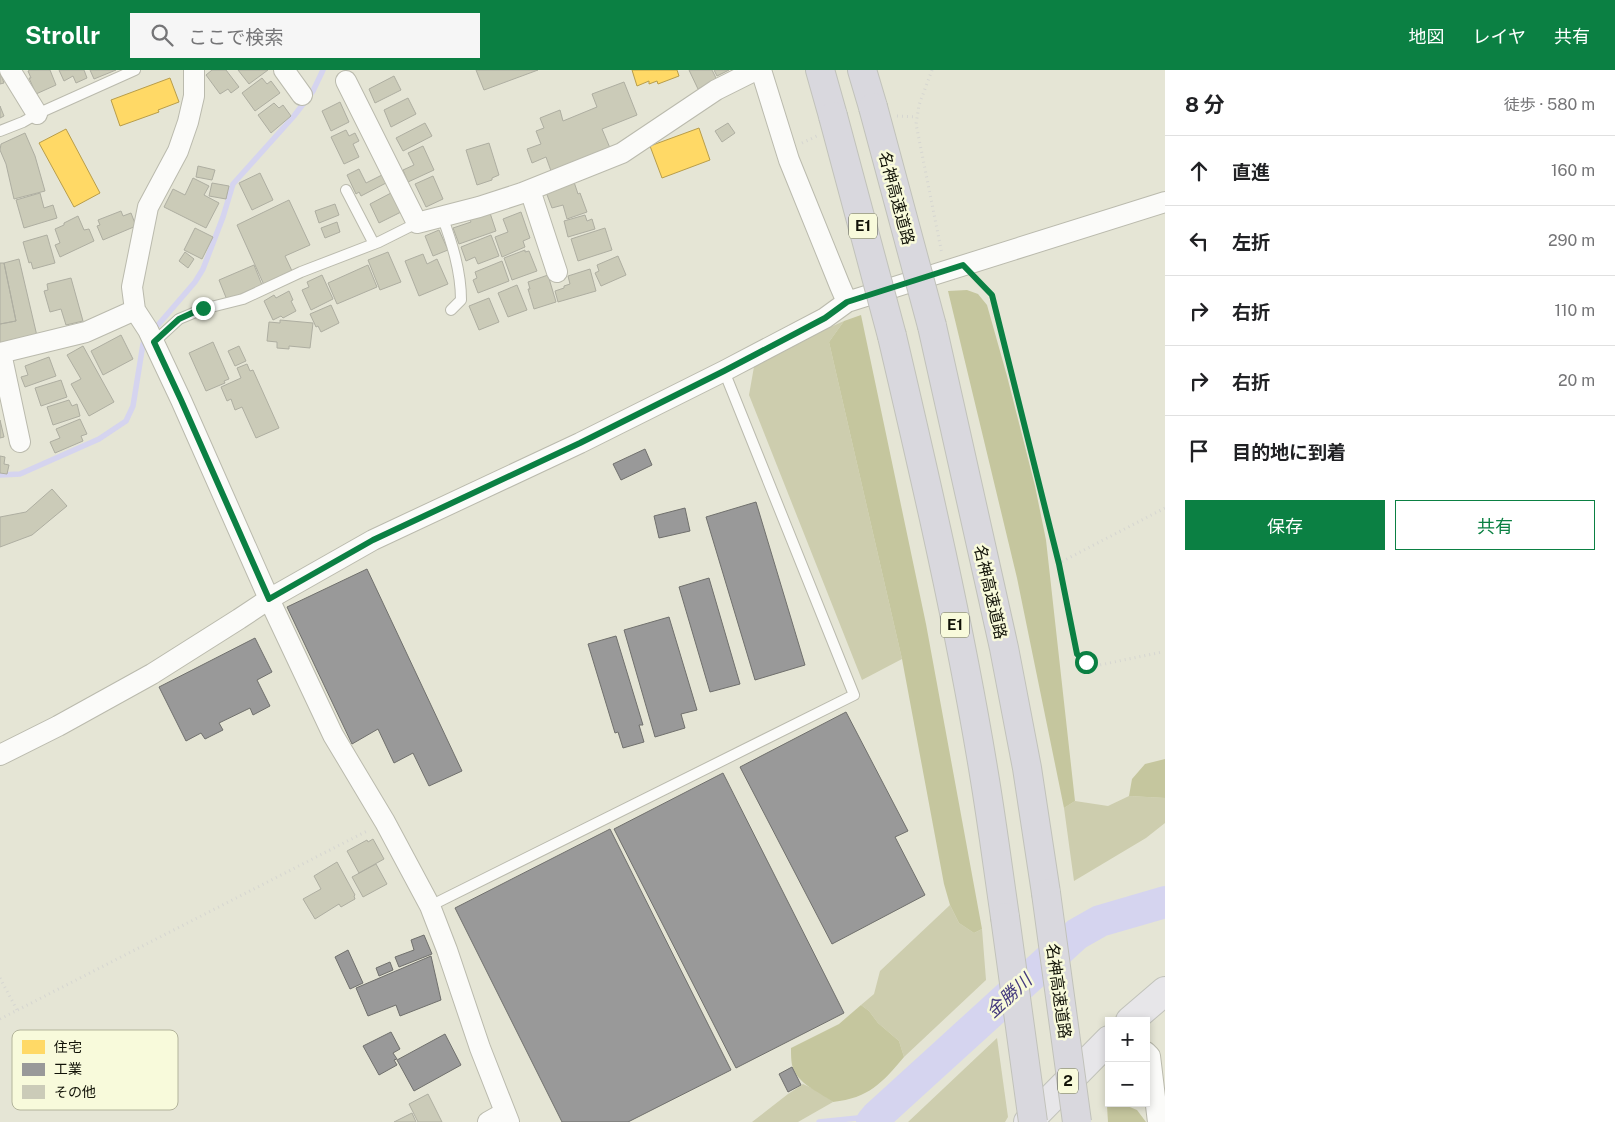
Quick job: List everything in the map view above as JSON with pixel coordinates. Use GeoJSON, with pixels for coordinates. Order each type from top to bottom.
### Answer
{"type":"FeatureCollection","features":[{"type":"Feature","properties":{"kind":"highway","name":"E1"},"geometry":{"type":"LineString","coordinates":[[820,70],[892,336],[924,474],[962,654],[984,774],[1033,1122]]}},
{"type":"Feature","properties":{"kind":"highway","name":"名神高速道路"},"geometry":{"type":"LineString","coordinates":[[862,70],[932,326],[1004,648],[1046,893],[1077,1122]]}},
{"type":"Feature","properties":{"kind":"main road"},"geometry":{"type":"LineString","coordinates":[[1135,1017],[1165,991]]}},
{"type":"Feature","properties":{"kind":"main road","name":"2"},"geometry":{"type":"LineString","coordinates":[[1028,1122],[1105,1044]]}},
{"type":"Feature","properties":{"kind":"street"},"geometry":{"type":"LineString","coordinates":[[10,70],[37,114]]}},
{"type":"Feature","properties":{"kind":"street"},"geometry":{"type":"LineString","coordinates":[[194,70],[194,96],[178,151],[148,207],[132,287],[135,310],[154,342],[269,599],[333,735],[430,906],[480,1048],[500,1119]]}},
{"type":"Feature","properties":{"kind":"street"},"geometry":{"type":"LineString","coordinates":[[284,70],[302,95]]}},
{"type":"Feature","properties":{"kind":"street"},"geometry":{"type":"LineString","coordinates":[[346,81],[417,224],[479,207],[530,190],[622,153],[716,90],[756,70]]}},
{"type":"Feature","properties":{"kind":"street"},"geometry":{"type":"LineString","coordinates":[[761,70],[789,160],[847,302]]}},
{"type":"Feature","properties":{"kind":"street"},"geometry":{"type":"LineString","coordinates":[[530,190],[558,272]]}},
{"type":"Feature","properties":{"kind":"street"},"geometry":{"type":"LineString","coordinates":[[0,755],[58,726],[152,674],[269,599],[373,540],[580,443],[724,371],[825,318],[847,302],[1165,202]]}},
{"type":"Feature","properties":{"kind":"street"},"geometry":{"type":"LineString","coordinates":[[20,442],[1,353],[86,332],[135,310]]}},
{"type":"Feature","properties":{"kind":"street"},"geometry":{"type":"LineString","coordinates":[[1150,1056],[1158,1122]]}},
{"type":"Feature","properties":{"kind":"lane"},"geometry":{"type":"LineString","coordinates":[[0,131],[135,70]]}},
{"type":"Feature","properties":{"kind":"lane"},"geometry":{"type":"LineString","coordinates":[[346,190],[374,244]]}},
{"type":"Feature","properties":{"kind":"lane"},"geometry":{"type":"LineString","coordinates":[[442,216],[452,243],[461,286],[461,300],[452,310]]}},
{"type":"Feature","properties":{"kind":"lane"},"geometry":{"type":"LineString","coordinates":[[154,342],[179,319],[203,308],[243,299],[301,272],[374,244],[417,224]]}},
{"type":"Feature","properties":{"kind":"lane"},"geometry":{"type":"LineString","coordinates":[[430,906],[854,694],[724,371]]}},
{"type":"Feature","properties":{"kind":"path"},"geometry":{"type":"LineString","coordinates":[[932,70],[919,106],[916,124],[954,268],[992,295],[1059,564],[1077,654],[1086,662],[1095,666],[1162,652]]}},
{"type":"Feature","properties":{"kind":"path"},"geometry":{"type":"LineString","coordinates":[[1059,564],[1165,508]]}},
{"type":"Feature","properties":{"kind":"path"},"geometry":{"type":"LineString","coordinates":[[0,1019],[384,822]]}},
{"type":"Feature","properties":{"kind":"path"},"geometry":{"type":"LineString","coordinates":[[0,978],[17,1010]]}},
{"type":"Feature","properties":{"kind":"green space"},"geometry":{"type":"Polygon","coordinates":[[[967,290],[978,294],[987,305],[1035,486],[1046,540],[1075,801],[1064,808],[1017,578],[948,291],[967,290]]]}},
{"type":"Feature","properties":{"kind":"green space"},"geometry":{"type":"Polygon","coordinates":[[[861,315],[926,624],[982,929],[974,933],[959,923],[950,905],[944,884],[902,659],[829,342],[844,321],[861,315]]]}},
{"type":"Feature","properties":{"kind":"green space"},"geometry":{"type":"Polygon","coordinates":[[[844,321],[829,342],[902,659],[862,680],[749,395],[755,361],[844,321]]]}},
{"type":"Feature","properties":{"kind":"green space"},"geometry":{"type":"Polygon","coordinates":[[[1165,759],[1165,798],[1129,796],[1132,779],[1145,764],[1165,759]]]}},
{"type":"Feature","properties":{"kind":"green space"},"geometry":{"type":"Polygon","coordinates":[[[1129,796],[1165,798],[1165,823],[1146,838],[1074,881],[1064,808],[1075,801],[1108,806],[1129,796]]]}},
{"type":"Feature","properties":{"kind":"green space"},"geometry":{"type":"Polygon","coordinates":[[[950,905],[959,923],[974,933],[982,929],[986,980],[904,1057],[899,1041],[861,1005],[874,994],[880,971],[950,905]]]}},
{"type":"Feature","properties":{"kind":"green space"},"geometry":{"type":"Polygon","coordinates":[[[861,1005],[899,1041],[904,1057],[874,1088],[856,1097],[833,1102],[798,1077],[792,1065],[791,1048],[839,1024],[861,1005]]]}},
{"type":"Feature","properties":{"kind":"green space"},"geometry":{"type":"Polygon","coordinates":[[[997,1038],[1008,1117],[1005,1122],[908,1122],[997,1038]]]}},
{"type":"Feature","properties":{"kind":"green space"},"geometry":{"type":"Polygon","coordinates":[[[803,1084],[820,1092],[833,1102],[798,1122],[752,1122],[788,1094],[803,1084]]]}},
{"type":"Feature","properties":{"kind":"green space"},"geometry":{"type":"Polygon","coordinates":[[[1107,1107],[1130,1107],[1137,1110],[1146,1122],[1108,1122],[1107,1107]]]}},
{"type":"Feature","properties":{"kind":"building: 住宅"},"geometry":{"type":"Polygon","coordinates":[[[632,70],[677,70],[679,76],[658,84],[657,81],[649,84],[649,81],[637,86],[632,70]]]}},
{"type":"Feature","properties":{"kind":"building: 住宅"},"geometry":{"type":"Polygon","coordinates":[[[170,78],[179,102],[158,110],[159,112],[120,126],[111,100],[170,78]]]}},
{"type":"Feature","properties":{"kind":"building: 住宅"},"geometry":{"type":"Polygon","coordinates":[[[699,128],[710,160],[662,178],[650,146],[699,128]]]}},
{"type":"Feature","properties":{"kind":"building: 住宅"},"geometry":{"type":"Polygon","coordinates":[[[66,129],[100,193],[74,207],[39,143],[66,129]]]}},
{"type":"Feature","properties":{"kind":"building: 工業"},"geometry":{"type":"Polygon","coordinates":[[[645,449],[652,465],[621,480],[613,464],[645,449]]]}},
{"type":"Feature","properties":{"kind":"building: 工業"},"geometry":{"type":"Polygon","coordinates":[[[756,502],[805,665],[755,680],[706,517],[756,502]]]}},
{"type":"Feature","properties":{"kind":"building: 工業"},"geometry":{"type":"Polygon","coordinates":[[[685,508],[690,531],[659,538],[654,516],[685,508]]]}},
{"type":"Feature","properties":{"kind":"building: 工業"},"geometry":{"type":"Polygon","coordinates":[[[367,569],[462,771],[429,786],[413,753],[394,763],[378,729],[352,744],[287,607],[367,569]]]}},
{"type":"Feature","properties":{"kind":"building: 工業"},"geometry":{"type":"Polygon","coordinates":[[[709,578],[740,684],[710,692],[679,587],[709,578]]]}},
{"type":"Feature","properties":{"kind":"building: 工業"},"geometry":{"type":"Polygon","coordinates":[[[669,617],[697,710],[681,714],[685,728],[655,737],[624,630],[669,617]]]}},
{"type":"Feature","properties":{"kind":"building: 工業"},"geometry":{"type":"Polygon","coordinates":[[[616,636],[643,725],[639,725],[644,742],[623,748],[618,732],[615,733],[588,644],[616,636]]]}},
{"type":"Feature","properties":{"kind":"building: 工業"},"geometry":{"type":"Polygon","coordinates":[[[255,638],[272,672],[257,680],[270,706],[253,715],[250,708],[219,723],[223,730],[205,739],[201,733],[186,741],[159,687],[255,638]]]}},
{"type":"Feature","properties":{"kind":"building: 工業"},"geometry":{"type":"Polygon","coordinates":[[[846,712],[908,831],[895,837],[925,895],[832,944],[740,767],[846,712]]]}},
{"type":"Feature","properties":{"kind":"building: 工業"},"geometry":{"type":"Polygon","coordinates":[[[723,773],[844,1013],[736,1068],[614,829],[723,773]]]}},
{"type":"Feature","properties":{"kind":"building: 工業"},"geometry":{"type":"Polygon","coordinates":[[[610,829],[731,1070],[628,1122],[562,1122],[455,908],[610,829]]]}},
{"type":"Feature","properties":{"kind":"building: 工業"},"geometry":{"type":"Polygon","coordinates":[[[424,935],[432,954],[399,967],[395,957],[414,950],[411,940],[424,935]]]}},
{"type":"Feature","properties":{"kind":"building: 工業"},"geometry":{"type":"Polygon","coordinates":[[[348,950],[363,983],[350,989],[335,957],[348,950]]]}},
{"type":"Feature","properties":{"kind":"building: 工業"},"geometry":{"type":"Polygon","coordinates":[[[431,956],[441,1000],[400,1016],[396,1005],[368,1016],[356,988],[431,956]]]}},
{"type":"Feature","properties":{"kind":"building: 工業"},"geometry":{"type":"Polygon","coordinates":[[[390,962],[393,970],[379,976],[376,968],[390,962]]]}},
{"type":"Feature","properties":{"kind":"building: 工業"},"geometry":{"type":"Polygon","coordinates":[[[391,1032],[400,1049],[393,1053],[397,1059],[394,1060],[397,1065],[379,1075],[363,1046],[391,1032]]]}},
{"type":"Feature","properties":{"kind":"building: 工業"},"geometry":{"type":"Polygon","coordinates":[[[445,1034],[461,1065],[414,1091],[397,1060],[445,1034]]]}},
{"type":"Feature","properties":{"kind":"building: 工業"},"geometry":{"type":"Polygon","coordinates":[[[792,1067],[801,1085],[788,1092],[779,1074],[792,1067]]]}},
{"type":"Feature","properties":{"kind":"building: その他"},"geometry":{"type":"Polygon","coordinates":[[[50,70],[56,85],[36,94],[29,78],[31,78],[28,71],[50,70]]]}},
{"type":"Feature","properties":{"kind":"building: その他"},"geometry":{"type":"Polygon","coordinates":[[[59,70],[84,70],[87,78],[76,83],[73,76],[64,81],[59,70]]]}},
{"type":"Feature","properties":{"kind":"building: その他"},"geometry":{"type":"Polygon","coordinates":[[[90,70],[116,70],[94,79],[90,70]]]}},
{"type":"Feature","properties":{"kind":"building: その他"},"geometry":{"type":"Polygon","coordinates":[[[212,70],[226,70],[239,87],[231,93],[228,89],[220,94],[206,75],[212,70]]]}},
{"type":"Feature","properties":{"kind":"building: その他"},"geometry":{"type":"Polygon","coordinates":[[[238,70],[268,70],[249,84],[238,70]]]}},
{"type":"Feature","properties":{"kind":"building: その他"},"geometry":{"type":"Polygon","coordinates":[[[476,70],[538,70],[484,90],[476,70]]]}},
{"type":"Feature","properties":{"kind":"building: その他"},"geometry":{"type":"Polygon","coordinates":[[[689,70],[712,70],[717,80],[698,89],[689,70]]]}},
{"type":"Feature","properties":{"kind":"building: その他"},"geometry":{"type":"Polygon","coordinates":[[[714,70],[729,70],[717,76],[714,70]]]}},
{"type":"Feature","properties":{"kind":"building: その他"},"geometry":{"type":"Polygon","coordinates":[[[0,72],[4,83],[0,84],[0,72]]]}},
{"type":"Feature","properties":{"kind":"building: その他"},"geometry":{"type":"Polygon","coordinates":[[[394,76],[401,90],[375,103],[369,89],[394,76]]]}},
{"type":"Feature","properties":{"kind":"building: その他"},"geometry":{"type":"Polygon","coordinates":[[[262,78],[267,84],[271,81],[280,93],[255,111],[242,93],[262,78]]]}},
{"type":"Feature","properties":{"kind":"building: その他"},"geometry":{"type":"Polygon","coordinates":[[[624,82],[637,115],[602,129],[610,148],[551,171],[546,157],[532,163],[527,149],[541,144],[536,131],[544,128],[540,118],[560,110],[563,121],[597,107],[592,94],[624,82]]]}},
{"type":"Feature","properties":{"kind":"building: その他"},"geometry":{"type":"Polygon","coordinates":[[[408,98],[416,114],[391,127],[384,110],[408,98]]]}},
{"type":"Feature","properties":{"kind":"building: その他"},"geometry":{"type":"Polygon","coordinates":[[[340,102],[349,122],[331,131],[322,111],[340,102]]]}},
{"type":"Feature","properties":{"kind":"building: その他"},"geometry":{"type":"Polygon","coordinates":[[[274,103],[279,108],[283,105],[291,116],[271,133],[258,115],[274,103]]]}},
{"type":"Feature","properties":{"kind":"building: その他"},"geometry":{"type":"Polygon","coordinates":[[[0,106],[4,116],[0,118],[0,106]]]}},
{"type":"Feature","properties":{"kind":"building: その他"},"geometry":{"type":"Polygon","coordinates":[[[425,123],[432,136],[403,151],[396,138],[425,123]]]}},
{"type":"Feature","properties":{"kind":"building: その他"},"geometry":{"type":"Polygon","coordinates":[[[728,123],[735,133],[722,142],[715,131],[728,123]]]}},
{"type":"Feature","properties":{"kind":"building: その他"},"geometry":{"type":"Polygon","coordinates":[[[346,130],[349,136],[355,133],[359,141],[353,144],[359,157],[344,164],[331,137],[346,130]]]}},
{"type":"Feature","properties":{"kind":"building: その他"},"geometry":{"type":"Polygon","coordinates":[[[25,133],[35,156],[45,191],[14,199],[6,164],[0,150],[1,144],[25,133]]]}},
{"type":"Feature","properties":{"kind":"building: その他"},"geometry":{"type":"Polygon","coordinates":[[[489,143],[499,175],[492,178],[492,180],[477,185],[466,150],[489,143]]]}},
{"type":"Feature","properties":{"kind":"building: その他"},"geometry":{"type":"Polygon","coordinates":[[[423,146],[434,170],[408,182],[403,170],[414,165],[408,153],[423,146]]]}},
{"type":"Feature","properties":{"kind":"building: その他"},"geometry":{"type":"Polygon","coordinates":[[[198,166],[215,170],[212,180],[196,177],[198,166]]]}},
{"type":"Feature","properties":{"kind":"building: その他"},"geometry":{"type":"Polygon","coordinates":[[[359,169],[366,183],[382,175],[386,183],[361,196],[359,192],[356,194],[347,175],[359,169]]]}},
{"type":"Feature","properties":{"kind":"building: その他"},"geometry":{"type":"Polygon","coordinates":[[[260,173],[273,200],[252,210],[239,183],[260,173]]]}},
{"type":"Feature","properties":{"kind":"building: その他"},"geometry":{"type":"Polygon","coordinates":[[[433,176],[443,199],[426,207],[415,184],[433,176]]]}},
{"type":"Feature","properties":{"kind":"building: その他"},"geometry":{"type":"Polygon","coordinates":[[[193,178],[209,186],[204,195],[219,203],[206,228],[164,207],[173,189],[185,195],[193,178]]]}},
{"type":"Feature","properties":{"kind":"building: その他"},"geometry":{"type":"Polygon","coordinates":[[[574,182],[587,212],[567,219],[563,205],[552,208],[546,192],[574,182]]]}},
{"type":"Feature","properties":{"kind":"building: その他"},"geometry":{"type":"Polygon","coordinates":[[[212,183],[229,186],[226,199],[209,196],[212,183]]]}},
{"type":"Feature","properties":{"kind":"building: その他"},"geometry":{"type":"Polygon","coordinates":[[[40,193],[44,208],[53,205],[57,218],[24,228],[16,200],[40,193]]]}},
{"type":"Feature","properties":{"kind":"building: その他"},"geometry":{"type":"Polygon","coordinates":[[[391,193],[401,212],[379,223],[370,204],[391,193]]]}},
{"type":"Feature","properties":{"kind":"building: その他"},"geometry":{"type":"Polygon","coordinates":[[[289,200],[310,245],[285,256],[292,271],[264,285],[237,225],[289,200]]]}},
{"type":"Feature","properties":{"kind":"building: その他"},"geometry":{"type":"Polygon","coordinates":[[[335,204],[339,215],[319,223],[315,211],[335,204]]]}},
{"type":"Feature","properties":{"kind":"building: その他"},"geometry":{"type":"Polygon","coordinates":[[[121,211],[123,216],[131,213],[136,226],[103,240],[97,226],[100,225],[98,220],[121,211]]]}},
{"type":"Feature","properties":{"kind":"building: その他"},"geometry":{"type":"Polygon","coordinates":[[[521,212],[530,238],[523,241],[525,247],[502,257],[495,237],[508,232],[503,219],[521,212]]]}},
{"type":"Feature","properties":{"kind":"building: その他"},"geometry":{"type":"Polygon","coordinates":[[[490,213],[496,231],[459,244],[453,228],[490,213]]]}},
{"type":"Feature","properties":{"kind":"building: その他"},"geometry":{"type":"Polygon","coordinates":[[[585,215],[587,221],[592,219],[595,229],[568,237],[564,221],[585,215]]]}},
{"type":"Feature","properties":{"kind":"building: その他"},"geometry":{"type":"Polygon","coordinates":[[[78,216],[84,230],[89,229],[94,241],[60,257],[55,245],[60,243],[55,229],[78,216]]]}},
{"type":"Feature","properties":{"kind":"building: その他"},"geometry":{"type":"Polygon","coordinates":[[[337,222],[340,232],[325,238],[321,228],[337,222]]]}},
{"type":"Feature","properties":{"kind":"building: その他"},"geometry":{"type":"Polygon","coordinates":[[[195,228],[213,237],[202,259],[184,250],[195,228]]]}},
{"type":"Feature","properties":{"kind":"building: その他"},"geometry":{"type":"Polygon","coordinates":[[[605,228],[612,250],[578,261],[571,239],[605,228]]]}},
{"type":"Feature","properties":{"kind":"building: その他"},"geometry":{"type":"Polygon","coordinates":[[[439,230],[448,250],[433,256],[425,236],[439,230]]]}},
{"type":"Feature","properties":{"kind":"building: その他"},"geometry":{"type":"Polygon","coordinates":[[[47,235],[55,263],[33,269],[31,262],[29,263],[23,242],[47,235]]]}},
{"type":"Feature","properties":{"kind":"building: その他"},"geometry":{"type":"Polygon","coordinates":[[[491,235],[499,256],[478,264],[475,257],[466,261],[461,247],[491,235]]]}},
{"type":"Feature","properties":{"kind":"building: その他"},"geometry":{"type":"Polygon","coordinates":[[[525,250],[525,252],[529,251],[537,271],[512,280],[504,258],[525,250]]]}},
{"type":"Feature","properties":{"kind":"building: その他"},"geometry":{"type":"Polygon","coordinates":[[[185,252],[194,259],[188,268],[179,261],[185,252]]]}},
{"type":"Feature","properties":{"kind":"building: その他"},"geometry":{"type":"Polygon","coordinates":[[[388,252],[401,282],[380,290],[368,260],[388,252]]]}},
{"type":"Feature","properties":{"kind":"building: その他"},"geometry":{"type":"Polygon","coordinates":[[[423,254],[427,264],[437,259],[448,284],[419,296],[405,261],[423,254]]]}},
{"type":"Feature","properties":{"kind":"building: その他"},"geometry":{"type":"Polygon","coordinates":[[[618,256],[626,275],[601,286],[595,273],[599,271],[597,265],[618,256]]]}},
{"type":"Feature","properties":{"kind":"building: その他"},"geometry":{"type":"Polygon","coordinates":[[[19,259],[37,336],[0,343],[0,324],[16,321],[4,263],[19,259]]]}},
{"type":"Feature","properties":{"kind":"building: その他"},"geometry":{"type":"Polygon","coordinates":[[[502,261],[509,281],[478,293],[473,280],[477,278],[475,272],[502,261]]]}},
{"type":"Feature","properties":{"kind":"building: その他"},"geometry":{"type":"Polygon","coordinates":[[[0,263],[4,263],[16,321],[0,324],[0,263]]]}},
{"type":"Feature","properties":{"kind":"building: その他"},"geometry":{"type":"Polygon","coordinates":[[[254,265],[262,285],[227,300],[219,280],[254,265]]]}},
{"type":"Feature","properties":{"kind":"building: その他"},"geometry":{"type":"Polygon","coordinates":[[[368,265],[377,287],[337,304],[328,283],[368,265]]]}},
{"type":"Feature","properties":{"kind":"building: その他"},"geometry":{"type":"Polygon","coordinates":[[[590,269],[596,291],[558,302],[555,291],[570,284],[568,276],[590,269]]]}},
{"type":"Feature","properties":{"kind":"building: その他"},"geometry":{"type":"Polygon","coordinates":[[[322,275],[333,299],[311,310],[302,290],[309,287],[307,282],[322,275]]]}},
{"type":"Feature","properties":{"kind":"building: その他"},"geometry":{"type":"Polygon","coordinates":[[[548,275],[556,302],[534,309],[528,289],[530,289],[528,282],[548,275]]]}},
{"type":"Feature","properties":{"kind":"building: その他"},"geometry":{"type":"Polygon","coordinates":[[[71,278],[83,321],[66,325],[61,309],[50,312],[44,291],[48,290],[47,284],[71,278]]]}},
{"type":"Feature","properties":{"kind":"building: その他"},"geometry":{"type":"Polygon","coordinates":[[[517,285],[527,310],[508,317],[498,293],[517,285]]]}},
{"type":"Feature","properties":{"kind":"building: その他"},"geometry":{"type":"Polygon","coordinates":[[[289,291],[296,311],[283,318],[281,316],[273,320],[264,301],[274,295],[276,298],[289,291]]]}},
{"type":"Feature","properties":{"kind":"building: その他"},"geometry":{"type":"Polygon","coordinates":[[[489,298],[499,322],[479,330],[469,306],[489,298]]]}},
{"type":"Feature","properties":{"kind":"building: その他"},"geometry":{"type":"Polygon","coordinates":[[[331,305],[339,323],[321,332],[318,326],[316,327],[310,314],[331,305]]]}},
{"type":"Feature","properties":{"kind":"building: その他"},"geometry":{"type":"Polygon","coordinates":[[[280,320],[313,323],[310,348],[289,346],[289,349],[277,348],[277,342],[267,341],[269,322],[280,323],[280,320]]]}},
{"type":"Feature","properties":{"kind":"building: その他"},"geometry":{"type":"Polygon","coordinates":[[[121,335],[133,359],[103,375],[91,351],[121,335]]]}},
{"type":"Feature","properties":{"kind":"building: その他"},"geometry":{"type":"Polygon","coordinates":[[[213,342],[229,379],[224,381],[225,383],[206,391],[189,353],[213,342]]]}},
{"type":"Feature","properties":{"kind":"building: その他"},"geometry":{"type":"Polygon","coordinates":[[[83,346],[114,402],[89,416],[71,384],[81,379],[67,355],[83,346]]]}},
{"type":"Feature","properties":{"kind":"building: その他"},"geometry":{"type":"Polygon","coordinates":[[[239,346],[246,361],[235,366],[228,351],[239,346]]]}},
{"type":"Feature","properties":{"kind":"building: その他"},"geometry":{"type":"Polygon","coordinates":[[[49,357],[56,376],[25,387],[21,377],[28,375],[25,366],[49,357]]]}},
{"type":"Feature","properties":{"kind":"building: その他"},"geometry":{"type":"Polygon","coordinates":[[[247,364],[250,371],[253,370],[279,428],[256,438],[242,407],[235,410],[231,399],[227,401],[221,387],[241,378],[237,368],[247,364]]]}},
{"type":"Feature","properties":{"kind":"building: その他"},"geometry":{"type":"Polygon","coordinates":[[[61,380],[67,397],[41,406],[35,388],[61,380]]]}},
{"type":"Feature","properties":{"kind":"building: その他"},"geometry":{"type":"Polygon","coordinates":[[[69,400],[72,406],[77,404],[80,416],[53,425],[47,407],[69,400]]]}},
{"type":"Feature","properties":{"kind":"building: その他"},"geometry":{"type":"Polygon","coordinates":[[[80,419],[87,434],[81,436],[83,441],[55,453],[50,442],[60,438],[56,429],[80,419]]]}},
{"type":"Feature","properties":{"kind":"building: その他"},"geometry":{"type":"Polygon","coordinates":[[[0,420],[4,437],[0,438],[0,420]]]}},
{"type":"Feature","properties":{"kind":"building: その他"},"geometry":{"type":"Polygon","coordinates":[[[0,456],[5,457],[4,464],[9,465],[7,474],[0,473],[0,456]]]}},
{"type":"Feature","properties":{"kind":"building: その他"},"geometry":{"type":"Polygon","coordinates":[[[52,489],[67,506],[32,535],[0,547],[0,517],[26,512],[52,489]]]}},
{"type":"Feature","properties":{"kind":"building: その他"},"geometry":{"type":"Polygon","coordinates":[[[373,839],[384,859],[359,873],[347,851],[367,840],[368,842],[373,839]]]}},
{"type":"Feature","properties":{"kind":"building: その他"},"geometry":{"type":"Polygon","coordinates":[[[337,862],[355,895],[355,899],[341,907],[339,904],[315,919],[303,899],[321,889],[314,876],[337,862]]]}},
{"type":"Feature","properties":{"kind":"building: その他"},"geometry":{"type":"Polygon","coordinates":[[[376,864],[387,884],[363,897],[352,877],[376,864]]]}},
{"type":"Feature","properties":{"kind":"building: その他"},"geometry":{"type":"Polygon","coordinates":[[[428,1094],[442,1122],[418,1122],[409,1104],[428,1094]]]}},
{"type":"Feature","properties":{"kind":"building: その他"},"geometry":{"type":"Polygon","coordinates":[[[412,1113],[416,1122],[394,1122],[412,1113]]]}},
{"type":"Feature","properties":{"kind":"waterway"},"geometry":{"type":"LineString","coordinates":[[158,325],[195,282],[203,269],[223,217],[233,184],[294,116],[313,91],[323,70]]}},
{"type":"Feature","properties":{"kind":"waterway"},"geometry":{"type":"LineString","coordinates":[[0,475],[20,474],[99,439],[126,421],[133,406],[143,344]]}},
{"type":"Feature","properties":{"kind":"waterway","name":"金勝川"},"geometry":{"type":"LineString","coordinates":[[872,1122],[1077,934],[1100,921],[1165,902]]}},
{"type":"Feature","properties":{"kind":"waterway"},"geometry":{"type":"LineString","coordinates":[[819,1122],[877,1116]]}},
{"type":"Feature","properties":{"kind":"route"},"geometry":{"type":"LineString","coordinates":[[203,308],[179,319],[154,342],[269,599],[373,540],[580,443],[724,371],[825,318],[847,302],[963,265],[992,295],[1059,564],[1077,654],[1086,662]]}}]}
